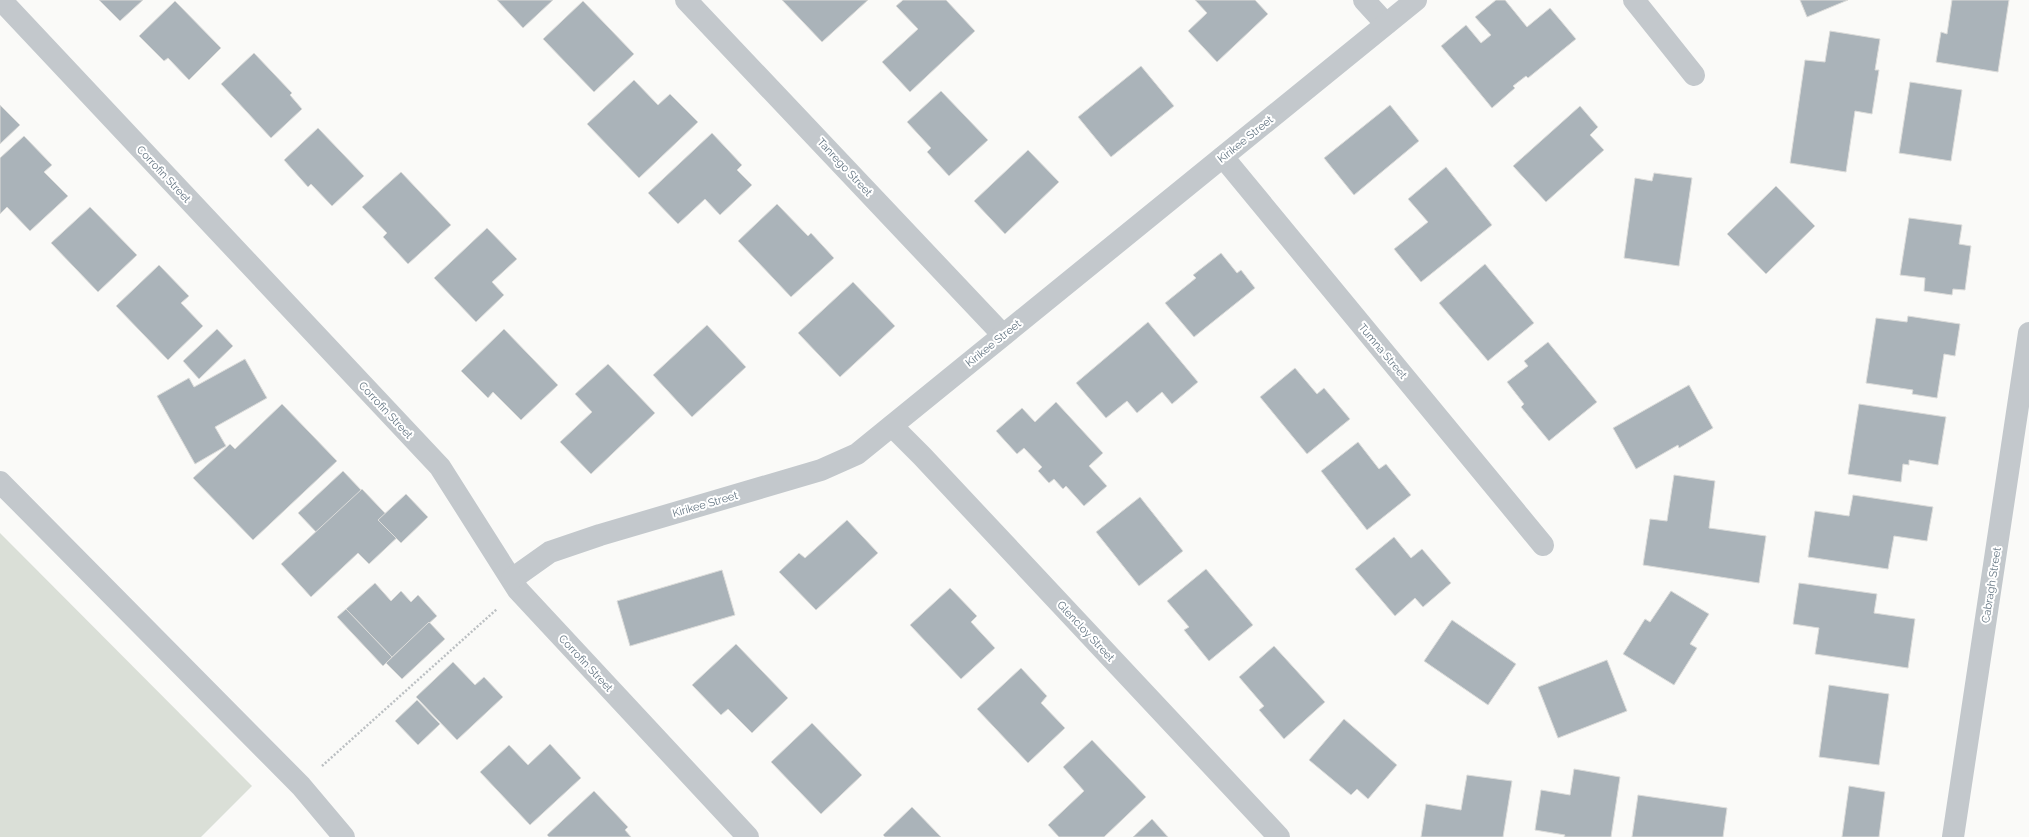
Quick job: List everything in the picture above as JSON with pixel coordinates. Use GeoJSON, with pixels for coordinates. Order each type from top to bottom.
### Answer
{"type":"FeatureCollection","features":[{"type":"Feature","properties":{"kind":"street","name":"Corrofin Street"},"geometry":{"type":"LineString","coordinates":[[1,0],[440,467],[515,584],[748,837]]}},
{"type":"Feature","properties":{"kind":"street","name":"Tanrego Street"},"geometry":{"type":"LineString","coordinates":[[686,0],[1003,335]]}},
{"type":"Feature","properties":{"kind":"street"},"geometry":{"type":"LineString","coordinates":[[1364,0],[1386,24]]}},
{"type":"Feature","properties":{"kind":"street","name":"Kirikee Street"},"geometry":{"type":"LineString","coordinates":[[515,584],[550,552],[600,535],[821,470],[857,454],[1416,0]]}},
{"type":"Feature","properties":{"kind":"street"},"geometry":{"type":"LineString","coordinates":[[1634,0],[1694,74]]}},
{"type":"Feature","properties":{"kind":"street","name":"Tumna Street"},"geometry":{"type":"LineString","coordinates":[[1223,157],[1543,545]]}},
{"type":"Feature","properties":{"kind":"street","name":"Cabragh Street"},"geometry":{"type":"LineString","coordinates":[[1953,837],[2029,334]]}},
{"type":"Feature","properties":{"kind":"street","name":"Glencloy Street"},"geometry":{"type":"LineString","coordinates":[[892,426],[922,456],[1279,837]]}},
{"type":"Feature","properties":{"kind":"street"},"geometry":{"type":"LineString","coordinates":[[0,482],[301,786],[344,837]]}},
{"type":"Feature","properties":{"kind":"path"},"geometry":{"type":"LineString","coordinates":[[322,766],[515,584]]}},
{"type":"Feature","properties":{"kind":"shaded area"},"geometry":{"type":"Polygon","coordinates":[[[0,533],[252,786],[201,837],[0,837],[0,533]]]}},
{"type":"Feature","properties":{"kind":"building"},"geometry":{"type":"Polygon","coordinates":[[[99,0],[143,0],[120,21],[99,0]]]}},
{"type":"Feature","properties":{"kind":"building"},"geometry":{"type":"Polygon","coordinates":[[[497,0],[553,0],[523,28],[497,0]]]}},
{"type":"Feature","properties":{"kind":"building"},"geometry":{"type":"Polygon","coordinates":[[[782,0],[868,0],[822,42],[782,0]]]}},
{"type":"Feature","properties":{"kind":"building"},"geometry":{"type":"Polygon","coordinates":[[[903,0],[946,0],[975,31],[910,92],[882,62],[918,29],[896,6],[903,0]]]}},
{"type":"Feature","properties":{"kind":"building"},"geometry":{"type":"Polygon","coordinates":[[[1195,0],[1255,0],[1268,14],[1217,62],[1188,31],[1207,13],[1195,0]]]}},
{"type":"Feature","properties":{"kind":"building"},"geometry":{"type":"Polygon","coordinates":[[[1496,0],[1505,0],[1527,27],[1550,8],[1576,39],[1528,78],[1526,76],[1513,86],[1515,88],[1492,108],[1441,46],[1466,25],[1481,43],[1491,35],[1475,17],[1496,0]]]}},
{"type":"Feature","properties":{"kind":"building"},"geometry":{"type":"Polygon","coordinates":[[[1800,0],[1848,0],[1807,17],[1800,0]]]}},
{"type":"Feature","properties":{"kind":"building"},"geometry":{"type":"Polygon","coordinates":[[[1952,0],[2009,0],[1998,72],[1936,62],[1941,32],[1947,34],[1952,0]]]}},
{"type":"Feature","properties":{"kind":"building"},"geometry":{"type":"Polygon","coordinates":[[[175,1],[221,48],[189,80],[168,58],[164,61],[139,36],[175,1]]]}},
{"type":"Feature","properties":{"kind":"building"},"geometry":{"type":"Polygon","coordinates":[[[583,1],[634,54],[594,92],[543,39],[583,1]]]}},
{"type":"Feature","properties":{"kind":"building"},"geometry":{"type":"Polygon","coordinates":[[[1830,31],[1880,39],[1875,70],[1879,70],[1872,114],[1855,111],[1846,172],[1790,163],[1805,60],[1825,62],[1830,31]]]}},
{"type":"Feature","properties":{"kind":"building"},"geometry":{"type":"Polygon","coordinates":[[[254,53],[292,93],[290,95],[302,109],[271,138],[221,84],[254,53]]]}},
{"type":"Feature","properties":{"kind":"building"},"geometry":{"type":"Polygon","coordinates":[[[1141,66],[1174,106],[1111,157],[1078,117],[1141,66]]]}},
{"type":"Feature","properties":{"kind":"building"},"geometry":{"type":"Polygon","coordinates":[[[634,80],[658,105],[670,94],[698,122],[639,178],[587,124],[634,80]]]}},
{"type":"Feature","properties":{"kind":"building"},"geometry":{"type":"Polygon","coordinates":[[[1910,82],[1962,90],[1951,161],[1899,153],[1910,82]]]}},
{"type":"Feature","properties":{"kind":"building"},"geometry":{"type":"Polygon","coordinates":[[[941,91],[988,140],[949,176],[927,152],[931,148],[907,122],[941,91]]]}},
{"type":"Feature","properties":{"kind":"building"},"geometry":{"type":"Polygon","coordinates":[[[0,105],[20,125],[0,144],[0,105]]]}},
{"type":"Feature","properties":{"kind":"building"},"geometry":{"type":"Polygon","coordinates":[[[1390,105],[1419,141],[1354,195],[1324,158],[1390,105]]]}},
{"type":"Feature","properties":{"kind":"building"},"geometry":{"type":"Polygon","coordinates":[[[1580,106],[1598,127],[1590,135],[1604,150],[1546,202],[1513,166],[1580,106]]]}},
{"type":"Feature","properties":{"kind":"building"},"geometry":{"type":"Polygon","coordinates":[[[318,128],[364,176],[332,206],[311,184],[308,187],[284,160],[318,128]]]}},
{"type":"Feature","properties":{"kind":"building"},"geometry":{"type":"Polygon","coordinates":[[[712,133],[742,165],[737,170],[752,185],[720,215],[705,199],[678,224],[648,193],[712,133]]]}},
{"type":"Feature","properties":{"kind":"building"},"geometry":{"type":"Polygon","coordinates":[[[24,136],[52,165],[44,172],[68,196],[30,231],[7,207],[0,214],[0,158],[24,136]]]}},
{"type":"Feature","properties":{"kind":"building"},"geometry":{"type":"Polygon","coordinates":[[[1028,150],[1059,182],[1005,234],[974,201],[1028,150]]]}},
{"type":"Feature","properties":{"kind":"building"},"geometry":{"type":"Polygon","coordinates":[[[1446,167],[1492,225],[1421,282],[1394,249],[1428,222],[1408,199],[1446,167]]]}},
{"type":"Feature","properties":{"kind":"building"},"geometry":{"type":"Polygon","coordinates":[[[401,172],[451,225],[408,264],[383,237],[387,233],[362,207],[401,172]]]}},
{"type":"Feature","properties":{"kind":"building"},"geometry":{"type":"Polygon","coordinates":[[[1654,173],[1692,178],[1679,266],[1624,258],[1635,178],[1652,181],[1654,173]]]}},
{"type":"Feature","properties":{"kind":"building"},"geometry":{"type":"Polygon","coordinates":[[[1776,186],[1815,226],[1766,274],[1727,234],[1776,186]]]}},
{"type":"Feature","properties":{"kind":"building"},"geometry":{"type":"Polygon","coordinates":[[[777,204],[808,236],[811,233],[834,258],[791,297],[738,241],[777,204]]]}},
{"type":"Feature","properties":{"kind":"building"},"geometry":{"type":"Polygon","coordinates":[[[90,207],[137,255],[98,292],[51,243],[90,207]]]}},
{"type":"Feature","properties":{"kind":"building"},"geometry":{"type":"Polygon","coordinates":[[[1909,218],[1962,225],[1959,244],[1971,246],[1965,290],[1953,289],[1952,295],[1924,291],[1925,278],[1900,275],[1909,218]]]}},
{"type":"Feature","properties":{"kind":"building"},"geometry":{"type":"Polygon","coordinates":[[[487,228],[517,259],[492,282],[504,295],[476,322],[434,278],[487,228]]]}},
{"type":"Feature","properties":{"kind":"building"},"geometry":{"type":"Polygon","coordinates":[[[1221,253],[1237,273],[1241,270],[1255,288],[1194,337],[1165,303],[1196,278],[1193,275],[1221,253]]]}},
{"type":"Feature","properties":{"kind":"building"},"geometry":{"type":"Polygon","coordinates":[[[1485,264],[1534,323],[1488,361],[1439,303],[1485,264]]]}},
{"type":"Feature","properties":{"kind":"building"},"geometry":{"type":"Polygon","coordinates":[[[159,265],[189,296],[181,303],[203,326],[168,360],[116,306],[159,265]]]}},
{"type":"Feature","properties":{"kind":"building"},"geometry":{"type":"Polygon","coordinates":[[[853,282],[895,326],[840,377],[798,333],[853,282]]]}},
{"type":"Feature","properties":{"kind":"building"},"geometry":{"type":"Polygon","coordinates":[[[1908,316],[1960,324],[1955,356],[1944,354],[1937,398],[1912,394],[1913,390],[1866,383],[1876,318],[1907,322],[1908,316]]]}},
{"type":"Feature","properties":{"kind":"building"},"geometry":{"type":"Polygon","coordinates":[[[1148,322],[1198,382],[1172,404],[1162,392],[1137,413],[1127,401],[1106,418],[1076,383],[1148,322]]]}},
{"type":"Feature","properties":{"kind":"building"},"geometry":{"type":"Polygon","coordinates":[[[707,325],[746,367],[692,417],[653,375],[707,325]]]}},
{"type":"Feature","properties":{"kind":"building"},"geometry":{"type":"Polygon","coordinates":[[[217,329],[233,346],[199,379],[183,361],[217,329]]]}},
{"type":"Feature","properties":{"kind":"building"},"geometry":{"type":"Polygon","coordinates":[[[504,329],[558,385],[521,420],[493,392],[488,398],[461,371],[504,329]]]}},
{"type":"Feature","properties":{"kind":"building"},"geometry":{"type":"Polygon","coordinates":[[[1548,342],[1597,402],[1549,441],[1521,407],[1524,404],[1507,382],[1528,366],[1524,361],[1548,342]]]}},
{"type":"Feature","properties":{"kind":"building"},"geometry":{"type":"Polygon","coordinates":[[[245,359],[267,398],[215,427],[226,446],[195,464],[157,396],[189,378],[194,387],[245,359]]]}},
{"type":"Feature","properties":{"kind":"building"},"geometry":{"type":"Polygon","coordinates":[[[608,364],[655,413],[591,474],[560,442],[592,412],[575,394],[608,364]]]}},
{"type":"Feature","properties":{"kind":"building"},"geometry":{"type":"Polygon","coordinates":[[[1295,368],[1317,394],[1324,388],[1350,419],[1307,454],[1260,397],[1295,368]]]}},
{"type":"Feature","properties":{"kind":"building"},"geometry":{"type":"Polygon","coordinates":[[[1689,385],[1713,428],[1679,448],[1678,445],[1636,469],[1613,428],[1689,385]]]}},
{"type":"Feature","properties":{"kind":"building"},"geometry":{"type":"Polygon","coordinates":[[[1056,402],[1103,453],[1089,466],[1107,486],[1084,506],[1066,486],[1063,489],[1054,479],[1049,483],[1038,471],[1042,467],[1024,448],[1017,454],[996,431],[1022,408],[1035,422],[1056,402]]]}},
{"type":"Feature","properties":{"kind":"building"},"geometry":{"type":"Polygon","coordinates":[[[282,404],[337,461],[253,540],[193,478],[230,444],[235,449],[282,404]]]}},
{"type":"Feature","properties":{"kind":"building"},"geometry":{"type":"Polygon","coordinates":[[[1859,404],[1946,417],[1938,465],[1909,460],[1909,465],[1903,464],[1901,482],[1848,474],[1859,404]]]}},
{"type":"Feature","properties":{"kind":"building"},"geometry":{"type":"Polygon","coordinates":[[[1358,442],[1379,469],[1386,464],[1411,495],[1367,530],[1321,471],[1358,442]]]}},
{"type":"Feature","properties":{"kind":"building"},"geometry":{"type":"Polygon","coordinates":[[[343,471],[363,492],[318,534],[298,513],[343,471]]]}},
{"type":"Feature","properties":{"kind":"building"},"geometry":{"type":"Polygon","coordinates":[[[1674,475],[1715,481],[1709,528],[1766,536],[1759,583],[1643,565],[1650,519],[1667,521],[1674,475]]]}},
{"type":"Feature","properties":{"kind":"building"},"geometry":{"type":"Polygon","coordinates":[[[362,489],[403,532],[369,564],[358,553],[311,597],[281,564],[362,489]]]}},
{"type":"Feature","properties":{"kind":"building"},"geometry":{"type":"Polygon","coordinates":[[[406,494],[428,517],[401,543],[378,520],[406,494]]]}},
{"type":"Feature","properties":{"kind":"building"},"geometry":{"type":"Polygon","coordinates":[[[1853,495],[1933,507],[1927,541],[1894,536],[1888,569],[1808,557],[1815,511],[1849,516],[1853,495]]]}},
{"type":"Feature","properties":{"kind":"building"},"geometry":{"type":"Polygon","coordinates":[[[1140,497],[1183,551],[1139,586],[1096,532],[1140,497]]]}},
{"type":"Feature","properties":{"kind":"building"},"geometry":{"type":"Polygon","coordinates":[[[847,520],[878,553],[816,610],[779,572],[799,553],[805,558],[847,520]]]}},
{"type":"Feature","properties":{"kind":"building"},"geometry":{"type":"Polygon","coordinates":[[[1394,537],[1411,558],[1422,549],[1451,583],[1423,607],[1415,598],[1395,616],[1355,569],[1394,537]]]}},
{"type":"Feature","properties":{"kind":"building"},"geometry":{"type":"Polygon","coordinates":[[[1206,569],[1253,625],[1209,661],[1184,630],[1189,627],[1167,601],[1206,569]]]}},
{"type":"Feature","properties":{"kind":"building"},"geometry":{"type":"Polygon","coordinates":[[[722,570],[735,615],[630,646],[617,601],[722,570]]]}},
{"type":"Feature","properties":{"kind":"building"},"geometry":{"type":"Polygon","coordinates":[[[375,583],[391,601],[401,591],[411,602],[418,595],[437,616],[392,657],[346,609],[375,583]]]}},
{"type":"Feature","properties":{"kind":"building"},"geometry":{"type":"Polygon","coordinates":[[[1799,583],[1877,594],[1874,613],[1915,619],[1908,668],[1815,654],[1819,628],[1793,624],[1799,583]]]}},
{"type":"Feature","properties":{"kind":"building"},"geometry":{"type":"Polygon","coordinates":[[[950,588],[977,616],[971,622],[995,648],[961,679],[910,625],[950,588]]]}},
{"type":"Feature","properties":{"kind":"building"},"geometry":{"type":"Polygon","coordinates":[[[1671,591],[1709,614],[1690,644],[1697,648],[1674,685],[1623,654],[1645,619],[1650,622],[1671,591]]]}},
{"type":"Feature","properties":{"kind":"building"},"geometry":{"type":"Polygon","coordinates":[[[346,609],[392,657],[383,666],[337,617],[346,609]]]}},
{"type":"Feature","properties":{"kind":"building"},"geometry":{"type":"Polygon","coordinates":[[[1452,620],[1516,664],[1488,705],[1424,661],[1452,620]]]}},
{"type":"Feature","properties":{"kind":"building"},"geometry":{"type":"Polygon","coordinates":[[[429,622],[445,639],[402,679],[386,663],[429,622]]]}},
{"type":"Feature","properties":{"kind":"building"},"geometry":{"type":"Polygon","coordinates":[[[736,644],[788,698],[752,733],[728,709],[721,715],[692,685],[736,644]]]}},
{"type":"Feature","properties":{"kind":"building"},"geometry":{"type":"Polygon","coordinates":[[[1274,646],[1325,702],[1284,739],[1259,710],[1264,706],[1239,677],[1274,646]]]}},
{"type":"Feature","properties":{"kind":"building"},"geometry":{"type":"Polygon","coordinates":[[[1607,660],[1627,711],[1558,738],[1538,687],[1607,660]]]}},
{"type":"Feature","properties":{"kind":"building"},"geometry":{"type":"Polygon","coordinates":[[[453,662],[475,685],[484,677],[503,697],[457,740],[416,697],[453,662]]]}},
{"type":"Feature","properties":{"kind":"building"},"geometry":{"type":"Polygon","coordinates":[[[1021,668],[1047,696],[1041,703],[1065,728],[1028,763],[977,709],[1021,668]]]}},
{"type":"Feature","properties":{"kind":"building"},"geometry":{"type":"Polygon","coordinates":[[[1829,685],[1889,694],[1879,765],[1819,757],[1829,685]]]}},
{"type":"Feature","properties":{"kind":"building"},"geometry":{"type":"Polygon","coordinates":[[[417,700],[440,724],[418,745],[395,721],[417,700]]]}},
{"type":"Feature","properties":{"kind":"building"},"geometry":{"type":"Polygon","coordinates":[[[1344,719],[1397,765],[1368,799],[1357,789],[1351,795],[1309,760],[1344,719]]]}},
{"type":"Feature","properties":{"kind":"building"},"geometry":{"type":"Polygon","coordinates":[[[812,723],[862,775],[821,814],[771,762],[812,723]]]}},
{"type":"Feature","properties":{"kind":"building"},"geometry":{"type":"Polygon","coordinates":[[[1092,740],[1146,797],[1104,837],[1059,837],[1048,825],[1084,791],[1063,767],[1092,740]]]}},
{"type":"Feature","properties":{"kind":"building"},"geometry":{"type":"Polygon","coordinates":[[[550,744],[581,778],[530,825],[480,772],[509,745],[528,765],[550,744]]]}},
{"type":"Feature","properties":{"kind":"building"},"geometry":{"type":"Polygon","coordinates":[[[1574,769],[1620,777],[1611,837],[1564,837],[1565,835],[1535,830],[1541,790],[1570,795],[1574,769]]]}},
{"type":"Feature","properties":{"kind":"building"},"geometry":{"type":"Polygon","coordinates":[[[1467,775],[1512,781],[1503,837],[1421,837],[1426,804],[1461,810],[1467,775]]]}},
{"type":"Feature","properties":{"kind":"building"},"geometry":{"type":"Polygon","coordinates":[[[1849,786],[1885,792],[1879,837],[1842,837],[1849,786]]]}},
{"type":"Feature","properties":{"kind":"building"},"geometry":{"type":"Polygon","coordinates":[[[594,791],[628,827],[625,830],[631,837],[549,837],[547,835],[594,791]]]}},
{"type":"Feature","properties":{"kind":"building"},"geometry":{"type":"Polygon","coordinates":[[[1638,795],[1727,808],[1723,837],[1632,837],[1638,795]]]}},
{"type":"Feature","properties":{"kind":"building"},"geometry":{"type":"Polygon","coordinates":[[[912,807],[941,837],[885,837],[883,835],[912,807]]]}},
{"type":"Feature","properties":{"kind":"building"},"geometry":{"type":"Polygon","coordinates":[[[1152,819],[1168,837],[1133,837],[1152,819]]]}}]}
